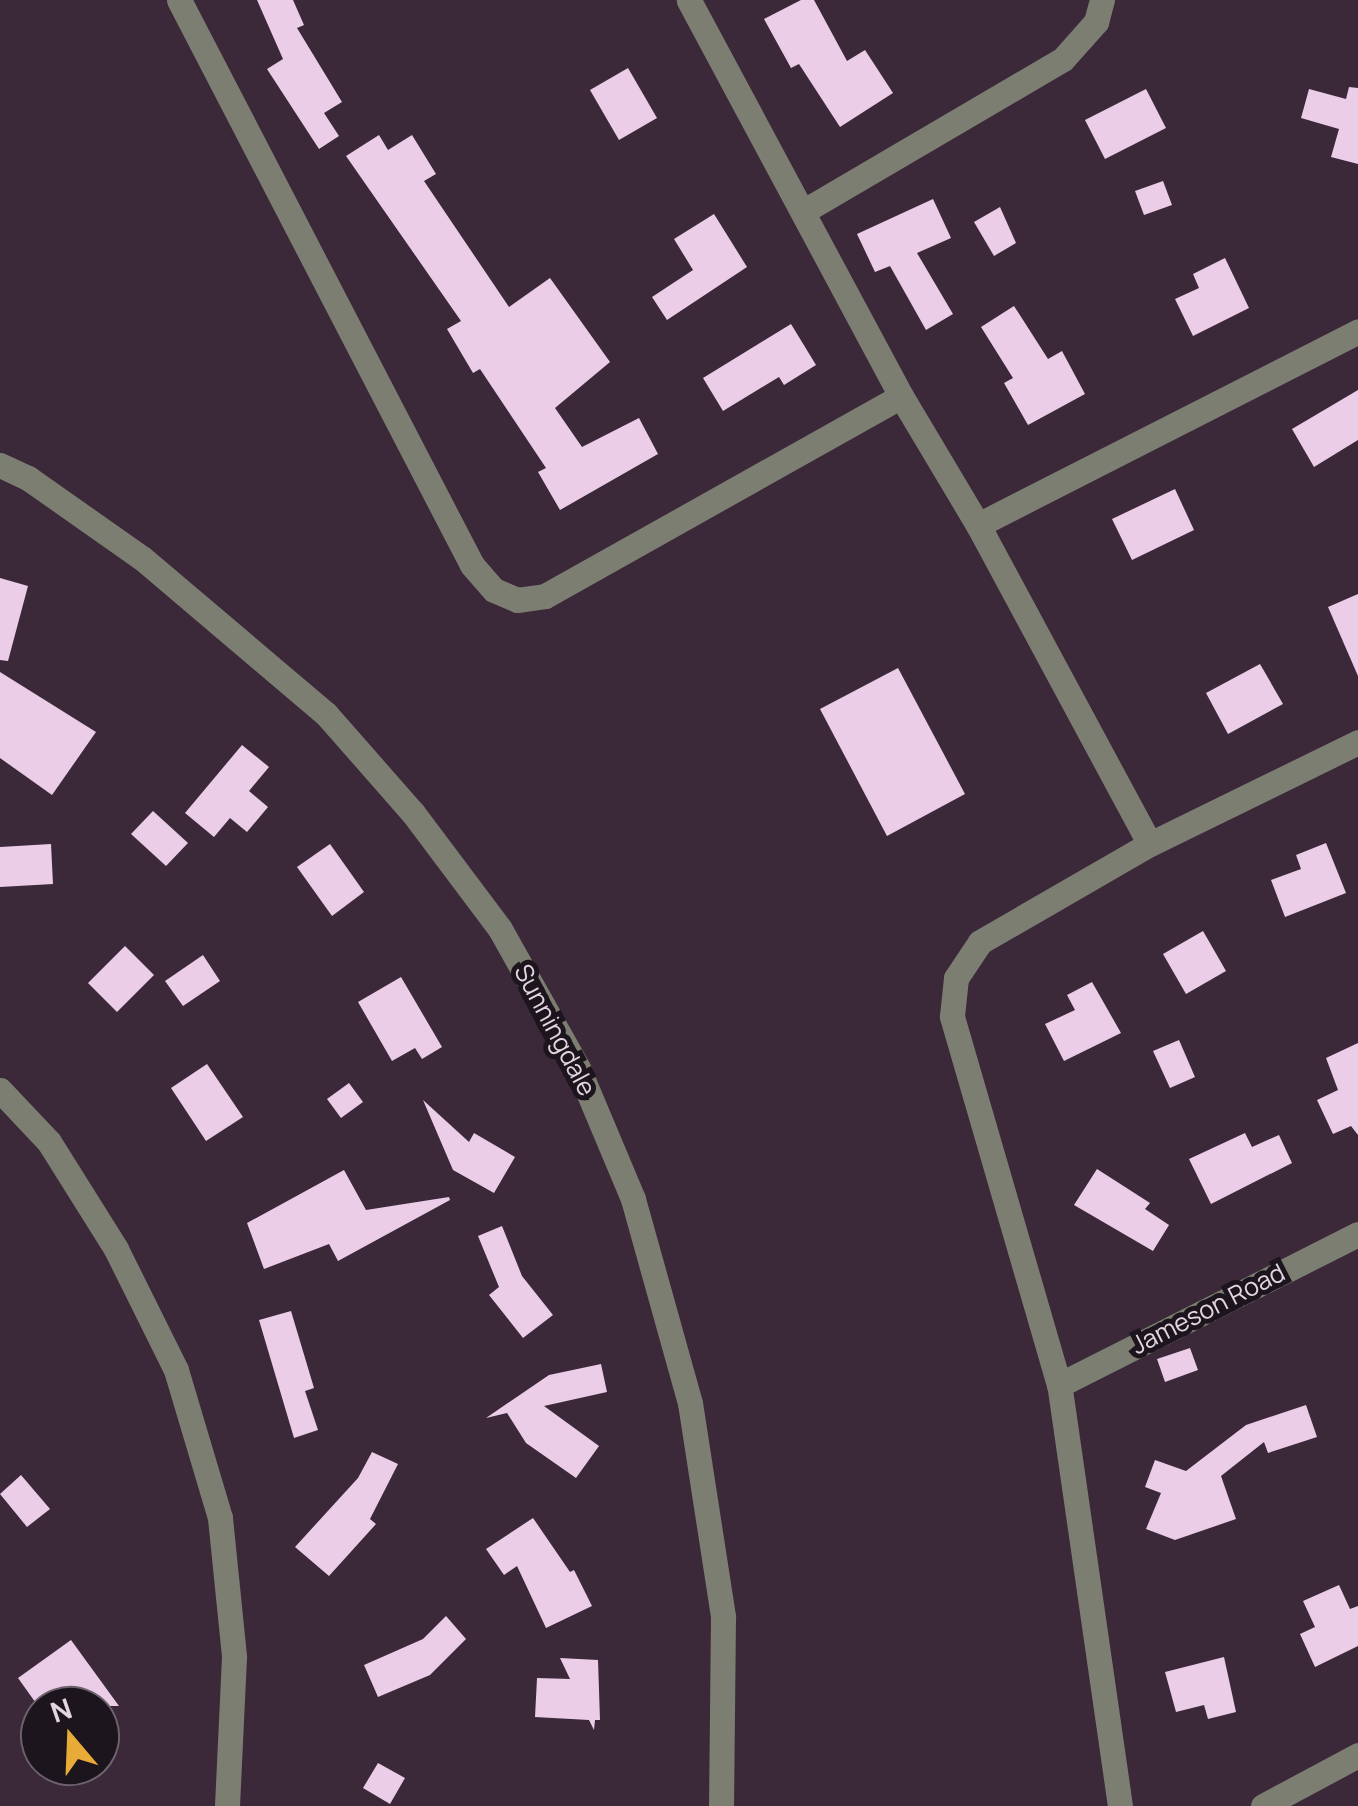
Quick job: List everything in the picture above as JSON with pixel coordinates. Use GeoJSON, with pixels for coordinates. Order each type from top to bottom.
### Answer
{"type":"FeatureCollection","features":[{"type":"Feature","properties":{"kind":"street"},"geometry":{"type":"LineString","coordinates":[[179,0],[472,565],[494,590],[517,600],[546,596],[901,396]]}},
{"type":"Feature","properties":{"kind":"street"},"geometry":{"type":"LineString","coordinates":[[689,0],[901,396],[978,525],[1150,844]]}},
{"type":"Feature","properties":{"kind":"street"},"geometry":{"type":"LineString","coordinates":[[804,212],[1063,60],[1096,22],[1102,0]]}},
{"type":"Feature","properties":{"kind":"street"},"geometry":{"type":"LineString","coordinates":[[978,525],[1358,331]]}},
{"type":"Feature","properties":{"kind":"street","name":"Sunningdale"},"geometry":{"type":"LineString","coordinates":[[0,465],[28,478],[142,558],[326,714],[413,812],[500,928],[578,1068],[634,1199],[690,1403],[723,1617],[721,1806]]}},
{"type":"Feature","properties":{"kind":"street"},"geometry":{"type":"LineString","coordinates":[[1120,1806],[1059,1385],[952,1016],[956,978],[980,942],[1150,844],[1358,742]]}},
{"type":"Feature","properties":{"kind":"street"},"geometry":{"type":"LineString","coordinates":[[0,1090],[49,1142],[116,1249],[176,1370],[220,1518],[234,1657],[227,1806]]}},
{"type":"Feature","properties":{"kind":"street","name":"Jameson Road"},"geometry":{"type":"LineString","coordinates":[[1059,1385],[1358,1234]]}},
{"type":"Feature","properties":{"kind":"street"},"geometry":{"type":"LineString","coordinates":[[1262,1806],[1358,1754]]}},
{"type":"Feature","properties":{"kind":"building"},"geometry":{"type":"Polygon","coordinates":[[[257,0],[293,0],[304,25],[297,28],[342,102],[324,113],[339,136],[319,149],[267,69],[283,59],[257,0]]]}},
{"type":"Feature","properties":{"kind":"building"},"geometry":{"type":"Polygon","coordinates":[[[801,0],[814,0],[847,61],[865,50],[893,93],[840,127],[799,64],[791,68],[764,19],[801,0]]]}},
{"type":"Feature","properties":{"kind":"building"},"geometry":{"type":"Polygon","coordinates":[[[628,68],[657,118],[619,140],[590,90],[628,68]]]}},
{"type":"Feature","properties":{"kind":"building"},"geometry":{"type":"Polygon","coordinates":[[[1349,87],[1358,88],[1358,164],[1331,157],[1339,129],[1301,118],[1309,89],[1346,99],[1349,87]]]}},
{"type":"Feature","properties":{"kind":"building"},"geometry":{"type":"Polygon","coordinates":[[[1146,89],[1166,128],[1105,159],[1085,120],[1146,89]]]}},
{"type":"Feature","properties":{"kind":"building"},"geometry":{"type":"Polygon","coordinates":[[[379,135],[388,150],[412,135],[436,174],[424,181],[509,307],[550,278],[610,362],[555,408],[582,447],[639,418],[658,454],[560,510],[538,472],[546,468],[480,369],[473,373],[447,329],[461,321],[346,156],[379,135]]]}},
{"type":"Feature","properties":{"kind":"building"},"geometry":{"type":"Polygon","coordinates":[[[1163,181],[1172,205],[1144,215],[1135,191],[1163,181]]]}},
{"type":"Feature","properties":{"kind":"building"},"geometry":{"type":"Polygon","coordinates":[[[933,199],[951,238],[917,253],[953,314],[926,330],[890,266],[875,272],[857,234],[933,199]]]}},
{"type":"Feature","properties":{"kind":"building"},"geometry":{"type":"Polygon","coordinates":[[[1000,207],[1016,243],[994,256],[974,222],[1000,207]]]}},
{"type":"Feature","properties":{"kind":"building"},"geometry":{"type":"Polygon","coordinates":[[[714,214],[747,267],[667,320],[652,297],[693,270],[674,239],[714,214]]]}},
{"type":"Feature","properties":{"kind":"building"},"geometry":{"type":"Polygon","coordinates":[[[1225,258],[1249,308],[1193,336],[1175,299],[1199,288],[1193,274],[1225,258]]]}},
{"type":"Feature","properties":{"kind":"building"},"geometry":{"type":"Polygon","coordinates":[[[1014,306],[1048,359],[1062,351],[1085,394],[1028,425],[1004,383],[1013,378],[981,327],[1014,306]]]}},
{"type":"Feature","properties":{"kind":"building"},"geometry":{"type":"Polygon","coordinates":[[[791,324],[816,365],[784,385],[779,377],[723,411],[703,378],[791,324]]]}},
{"type":"Feature","properties":{"kind":"building"},"geometry":{"type":"Polygon","coordinates":[[[1358,390],[1358,440],[1314,467],[1292,429],[1358,390]]]}},
{"type":"Feature","properties":{"kind":"building"},"geometry":{"type":"Polygon","coordinates":[[[1175,489],[1194,530],[1132,560],[1112,519],[1175,489]]]}},
{"type":"Feature","properties":{"kind":"building"},"geometry":{"type":"Polygon","coordinates":[[[0,578],[28,586],[8,661],[0,660],[0,578]]]}},
{"type":"Feature","properties":{"kind":"building"},"geometry":{"type":"Polygon","coordinates":[[[1358,594],[1358,676],[1328,607],[1358,594]]]}},
{"type":"Feature","properties":{"kind":"building"},"geometry":{"type":"Polygon","coordinates":[[[1260,664],[1283,704],[1228,734],[1206,693],[1260,664]]]}},
{"type":"Feature","properties":{"kind":"building"},"geometry":{"type":"Polygon","coordinates":[[[898,668],[965,794],[887,836],[820,709],[898,668]]]}},
{"type":"Feature","properties":{"kind":"building"},"geometry":{"type":"Polygon","coordinates":[[[0,672],[96,732],[52,795],[0,758],[0,672]]]}},
{"type":"Feature","properties":{"kind":"building"},"geometry":{"type":"Polygon","coordinates":[[[242,745],[269,767],[249,791],[268,807],[247,832],[230,818],[214,837],[185,813],[242,745]]]}},
{"type":"Feature","properties":{"kind":"building"},"geometry":{"type":"Polygon","coordinates":[[[153,811],[188,843],[166,866],[131,834],[153,811]]]}},
{"type":"Feature","properties":{"kind":"building"},"geometry":{"type":"Polygon","coordinates":[[[1326,843],[1346,893],[1285,917],[1271,880],[1301,869],[1296,855],[1326,843]]]}},
{"type":"Feature","properties":{"kind":"building"},"geometry":{"type":"Polygon","coordinates":[[[51,844],[53,884],[0,887],[0,847],[51,844]]]}},
{"type":"Feature","properties":{"kind":"building"},"geometry":{"type":"Polygon","coordinates":[[[330,844],[364,892],[332,916],[297,867],[330,844]]]}},
{"type":"Feature","properties":{"kind":"building"},"geometry":{"type":"Polygon","coordinates":[[[1203,931],[1226,971],[1186,994],[1163,954],[1203,931]]]}},
{"type":"Feature","properties":{"kind":"building"},"geometry":{"type":"Polygon","coordinates":[[[125,946],[154,975],[117,1012],[88,983],[125,946]]]}},
{"type":"Feature","properties":{"kind":"building"},"geometry":{"type":"Polygon","coordinates":[[[203,955],[220,981],[183,1006],[165,981],[203,955]]]}},
{"type":"Feature","properties":{"kind":"building"},"geometry":{"type":"Polygon","coordinates":[[[401,977],[442,1047],[422,1059],[415,1048],[392,1061],[358,1002],[401,977]]]}},
{"type":"Feature","properties":{"kind":"building"},"geometry":{"type":"Polygon","coordinates":[[[1092,982],[1121,1033],[1064,1061],[1045,1024],[1075,1010],[1067,995],[1092,982]]]}},
{"type":"Feature","properties":{"kind":"building"},"geometry":{"type":"Polygon","coordinates":[[[1179,1040],[1195,1077],[1170,1088],[1153,1051],[1179,1040]]]}},
{"type":"Feature","properties":{"kind":"building"},"geometry":{"type":"Polygon","coordinates":[[[1358,1043],[1358,1135],[1351,1126],[1333,1134],[1317,1100],[1338,1090],[1326,1058],[1358,1043]]]}},
{"type":"Feature","properties":{"kind":"building"},"geometry":{"type":"Polygon","coordinates":[[[207,1064],[243,1117],[206,1141],[171,1088],[207,1064]]]}},
{"type":"Feature","properties":{"kind":"building"},"geometry":{"type":"Polygon","coordinates":[[[349,1083],[363,1102],[341,1118],[327,1099],[349,1083]]]}},
{"type":"Feature","properties":{"kind":"building"},"geometry":{"type":"Polygon","coordinates":[[[423,1100],[469,1142],[474,1133],[515,1157],[494,1193],[453,1170],[423,1100]]]}},
{"type":"Feature","properties":{"kind":"building"},"geometry":{"type":"Polygon","coordinates":[[[1245,1133],[1252,1147],[1279,1135],[1292,1163],[1211,1204],[1189,1159],[1245,1133]]]}},
{"type":"Feature","properties":{"kind":"building"},"geometry":{"type":"Polygon","coordinates":[[[1097,1169],[1150,1203],[1145,1209],[1169,1225],[1153,1251],[1074,1205],[1097,1169]]]}},
{"type":"Feature","properties":{"kind":"building"},"geometry":{"type":"Polygon","coordinates":[[[344,1170],[366,1210],[449,1197],[450,1200],[338,1261],[329,1244],[264,1269],[247,1223],[344,1170]]]}},
{"type":"Feature","properties":{"kind":"building"},"geometry":{"type":"Polygon","coordinates":[[[502,1226],[522,1276],[553,1315],[523,1338],[489,1295],[499,1287],[478,1236],[502,1226]]]}},
{"type":"Feature","properties":{"kind":"building"},"geometry":{"type":"Polygon","coordinates":[[[291,1311],[314,1388],[305,1391],[318,1430],[294,1438],[259,1320],[291,1311]]]}},
{"type":"Feature","properties":{"kind":"building"},"geometry":{"type":"Polygon","coordinates":[[[1190,1348],[1198,1370],[1165,1382],[1157,1359],[1190,1348]]]}},
{"type":"Feature","properties":{"kind":"building"},"geometry":{"type":"Polygon","coordinates":[[[601,1364],[607,1392],[544,1406],[599,1446],[576,1478],[526,1443],[507,1413],[486,1418],[549,1375],[601,1364]]]}},
{"type":"Feature","properties":{"kind":"building"},"geometry":{"type":"Polygon","coordinates":[[[1306,1405],[1317,1437],[1268,1453],[1264,1442],[1221,1476],[1236,1519],[1175,1540],[1146,1529],[1161,1493],[1145,1487],[1155,1460],[1186,1471],[1246,1425],[1306,1405]]]}},
{"type":"Feature","properties":{"kind":"building"},"geometry":{"type":"Polygon","coordinates":[[[372,1452],[398,1464],[370,1519],[376,1524],[329,1576],[295,1547],[358,1478],[372,1452]]]}},
{"type":"Feature","properties":{"kind":"building"},"geometry":{"type":"Polygon","coordinates":[[[21,1475],[50,1509],[27,1527],[0,1494],[21,1475]]]}},
{"type":"Feature","properties":{"kind":"building"},"geometry":{"type":"Polygon","coordinates":[[[533,1518],[570,1572],[574,1570],[592,1606],[546,1628],[517,1566],[504,1575],[486,1549],[533,1518]]]}},
{"type":"Feature","properties":{"kind":"building"},"geometry":{"type":"Polygon","coordinates":[[[1339,1585],[1350,1609],[1358,1606],[1358,1646],[1315,1667],[1300,1634],[1315,1627],[1303,1601],[1339,1585]]]}},
{"type":"Feature","properties":{"kind":"building"},"geometry":{"type":"Polygon","coordinates":[[[446,1616],[466,1639],[430,1675],[378,1697],[364,1665],[423,1639],[446,1616]]]}},
{"type":"Feature","properties":{"kind":"building"},"geometry":{"type":"Polygon","coordinates":[[[71,1640],[104,1686],[24,1686],[18,1678],[71,1640]]]}},
{"type":"Feature","properties":{"kind":"building"},"geometry":{"type":"Polygon","coordinates":[[[1224,1657],[1236,1712],[1208,1719],[1204,1705],[1176,1712],[1165,1672],[1224,1657]]]}},
{"type":"Feature","properties":{"kind":"building"},"geometry":{"type":"Polygon","coordinates":[[[560,1658],[598,1660],[600,1720],[595,1720],[594,1730],[589,1720],[535,1717],[537,1678],[570,1679],[560,1658]]]}},
{"type":"Feature","properties":{"kind":"building"},"geometry":{"type":"Polygon","coordinates":[[[378,1763],[405,1778],[390,1804],[363,1788],[378,1763]]]}}]}
